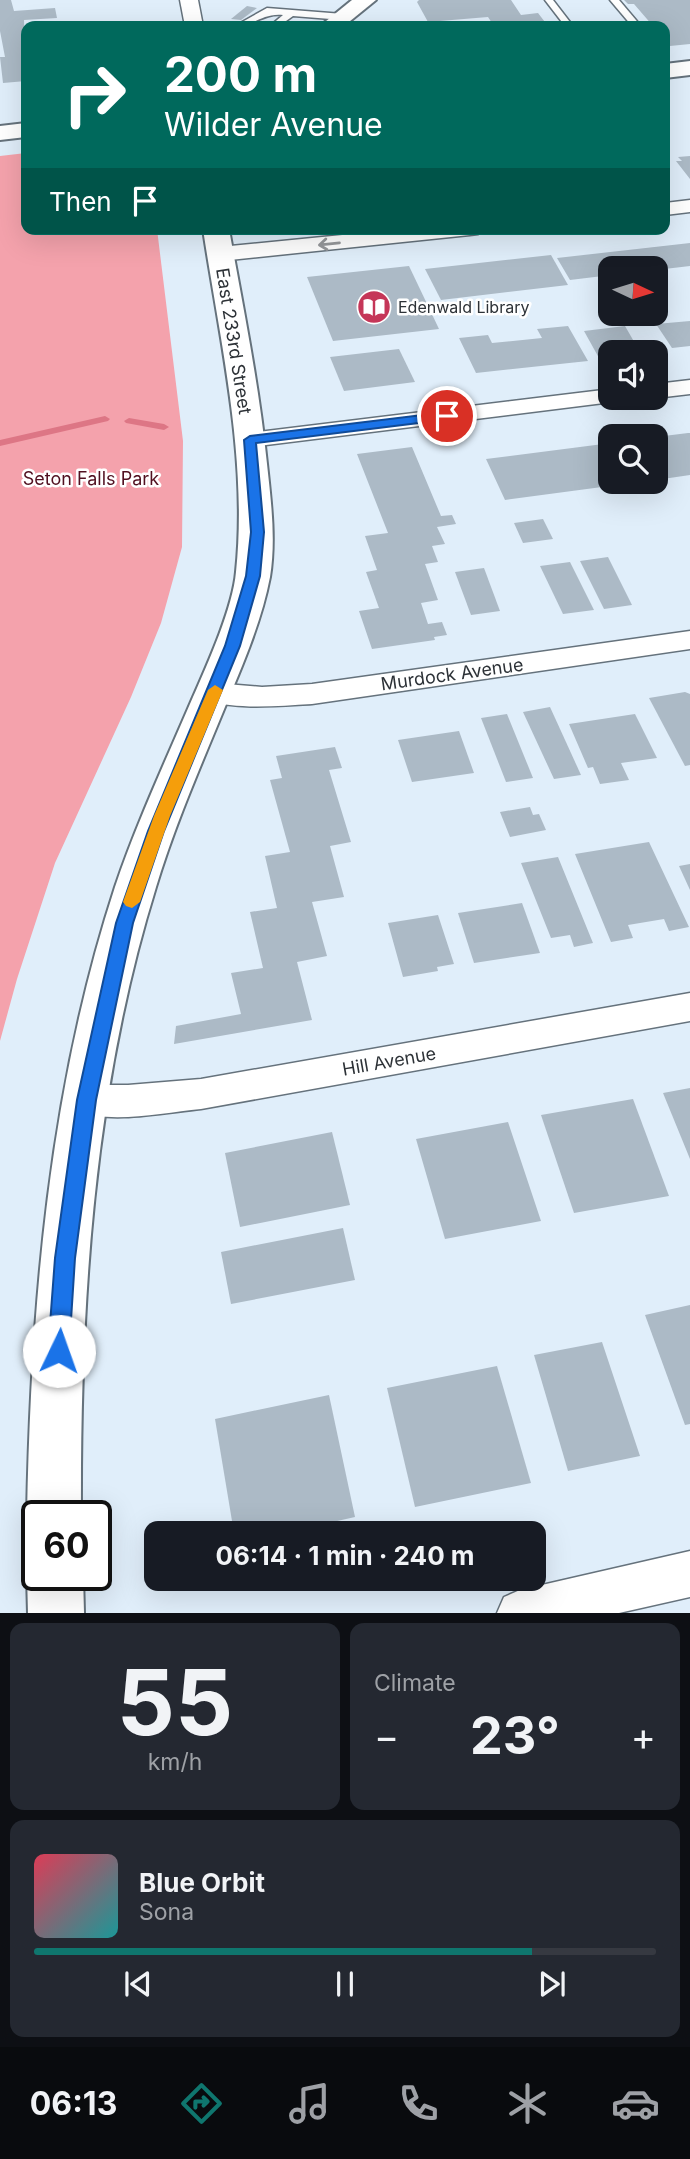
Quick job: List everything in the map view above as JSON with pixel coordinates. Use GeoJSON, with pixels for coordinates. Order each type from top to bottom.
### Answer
{"type":"FeatureCollection","features":[{"type":"Feature","properties":{"kind":"main road"},"geometry":{"type":"LineString","coordinates":[[338,21],[365,0]]}},
{"type":"Feature","properties":{"kind":"main road"},"geometry":{"type":"LineString","coordinates":[[670,70],[690,68]]}},
{"type":"Feature","properties":{"kind":"main road"},"geometry":{"type":"LineString","coordinates":[[0,132],[21,130]]}},
{"type":"Feature","properties":{"kind":"main road","name":"East 233rd Street"},"geometry":{"type":"LineString","coordinates":[[54,1500],[58,1370],[65,1258],[87,1100],[107,998],[136,887],[168,800],[241,622],[254,565],[257,522],[250,440],[218,242]]}},
{"type":"Feature","properties":{"kind":"main road"},"geometry":{"type":"LineString","coordinates":[[55,1591],[56,1613]]}},
{"type":"Feature","properties":{"kind":"street"},"geometry":{"type":"LineString","coordinates":[[189,0],[193,21]]}},
{"type":"Feature","properties":{"kind":"street"},"geometry":{"type":"LineString","coordinates":[[670,208],[690,206]]}},
{"type":"Feature","properties":{"kind":"street"},"geometry":{"type":"LineString","coordinates":[[218,242],[354,235]]}},
{"type":"Feature","properties":{"kind":"street"},"geometry":{"type":"LineString","coordinates":[[668,390],[690,387]]}},
{"type":"Feature","properties":{"kind":"street"},"geometry":{"type":"LineString","coordinates":[[250,440],[598,398]]}},
{"type":"Feature","properties":{"kind":"street","name":"Murdock Avenue"},"geometry":{"type":"LineString","coordinates":[[214,693],[262,697],[312,694],[690,640]]}},
{"type":"Feature","properties":{"kind":"street","name":"Hill Avenue"},"geometry":{"type":"LineString","coordinates":[[87,1100],[128,1100],[201,1094],[690,1007]]}},
{"type":"Feature","properties":{"kind":"street"},"geometry":{"type":"LineString","coordinates":[[520,1613],[690,1574]]}},
{"type":"Feature","properties":{"kind":"lane"},"geometry":{"type":"LineString","coordinates":[[549,0],[565,21]]}},
{"type":"Feature","properties":{"kind":"lane"},"geometry":{"type":"LineString","coordinates":[[614,0],[632,21]]}},
{"type":"Feature","properties":{"kind":"lane"},"geometry":{"type":"LineString","coordinates":[[247,21],[261,12],[292,12],[332,21]]}},
{"type":"Feature","properties":{"kind":"lane"},"geometry":{"type":"LineString","coordinates":[[280,21],[292,12]]}},
{"type":"Feature","properties":{"kind":"green space","name":"Seton Falls Park"},"geometry":{"type":"Polygon","coordinates":[[[21,154],[21,235],[158,235],[183,441],[182,547],[161,623],[131,697],[55,863],[0,1041],[0,156],[21,154]]]}},
{"type":"Feature","properties":{"kind":"building"},"geometry":{"type":"Polygon","coordinates":[[[0,0],[11,0],[14,11],[55,8],[57,18],[21,21],[21,81],[3,83],[0,57],[5,57],[0,31],[0,0]]]}},
{"type":"Feature","properties":{"kind":"building"},"geometry":{"type":"Polygon","coordinates":[[[511,0],[521,15],[538,13],[544,21],[491,21],[488,17],[427,21],[417,2],[511,0]]]}},
{"type":"Feature","properties":{"kind":"building"},"geometry":{"type":"Polygon","coordinates":[[[624,0],[690,0],[690,44],[670,46],[670,21],[649,21],[634,4],[628,4],[624,0]]]}},
{"type":"Feature","properties":{"kind":"building"},"geometry":{"type":"Polygon","coordinates":[[[247,6],[257,8],[241,20],[231,19],[247,6]]]}},
{"type":"Feature","properties":{"kind":"building"},"geometry":{"type":"Polygon","coordinates":[[[690,156],[690,179],[676,161],[682,161],[678,157],[690,156]]]}},
{"type":"Feature","properties":{"kind":"building"},"geometry":{"type":"Polygon","coordinates":[[[690,243],[690,266],[668,269],[668,256],[598,256],[598,277],[570,280],[557,258],[690,243]]]}},
{"type":"Feature","properties":{"kind":"building"},"geometry":{"type":"Polygon","coordinates":[[[551,255],[568,285],[441,300],[425,269],[551,255]]]}},
{"type":"Feature","properties":{"kind":"building","name":"Edenwald Library"},"geometry":{"type":"Polygon","coordinates":[[[409,266],[439,329],[333,341],[307,277],[409,266]]]}},
{"type":"Feature","properties":{"kind":"building"},"geometry":{"type":"Polygon","coordinates":[[[690,321],[690,346],[672,348],[657,326],[668,326],[668,323],[690,321]]]}},
{"type":"Feature","properties":{"kind":"building"},"geometry":{"type":"Polygon","coordinates":[[[568,326],[588,361],[476,373],[459,338],[488,335],[492,343],[542,338],[537,329],[568,326]]]}},
{"type":"Feature","properties":{"kind":"building"},"geometry":{"type":"Polygon","coordinates":[[[625,326],[633,340],[598,340],[598,356],[584,331],[625,326]]]}},
{"type":"Feature","properties":{"kind":"building"},"geometry":{"type":"Polygon","coordinates":[[[399,349],[415,382],[344,391],[330,357],[399,349]]]}},
{"type":"Feature","properties":{"kind":"building"},"geometry":{"type":"Polygon","coordinates":[[[690,433],[690,475],[668,478],[668,436],[690,433]]]}},
{"type":"Feature","properties":{"kind":"building"},"geometry":{"type":"Polygon","coordinates":[[[598,445],[598,488],[505,500],[486,459],[598,445]]]}},
{"type":"Feature","properties":{"kind":"building"},"geometry":{"type":"Polygon","coordinates":[[[412,447],[441,516],[452,515],[456,524],[437,527],[445,544],[432,546],[438,562],[425,564],[438,600],[421,603],[428,624],[442,622],[447,635],[434,637],[435,640],[372,649],[359,611],[379,608],[366,572],[377,570],[365,536],[388,533],[357,454],[412,447]]]}},
{"type":"Feature","properties":{"kind":"building"},"geometry":{"type":"Polygon","coordinates":[[[543,519],[553,539],[523,543],[514,523],[543,519]]]}},
{"type":"Feature","properties":{"kind":"building"},"geometry":{"type":"Polygon","coordinates":[[[608,557],[632,605],[604,609],[580,561],[608,557]]]}},
{"type":"Feature","properties":{"kind":"building"},"geometry":{"type":"Polygon","coordinates":[[[570,562],[594,610],[563,614],[540,566],[570,562]]]}},
{"type":"Feature","properties":{"kind":"building"},"geometry":{"type":"Polygon","coordinates":[[[484,568],[500,611],[471,615],[455,572],[484,568]]]}},
{"type":"Feature","properties":{"kind":"building"},"geometry":{"type":"Polygon","coordinates":[[[685,692],[690,694],[690,765],[685,766],[649,698],[685,692]]]}},
{"type":"Feature","properties":{"kind":"building"},"geometry":{"type":"Polygon","coordinates":[[[550,707],[581,775],[554,779],[523,712],[550,707]]]}},
{"type":"Feature","properties":{"kind":"building"},"geometry":{"type":"Polygon","coordinates":[[[507,714],[533,778],[506,782],[481,718],[507,714]]]}},
{"type":"Feature","properties":{"kind":"building"},"geometry":{"type":"Polygon","coordinates":[[[635,714],[657,758],[621,763],[629,780],[600,784],[593,767],[588,768],[569,724],[635,714]]]}},
{"type":"Feature","properties":{"kind":"building"},"geometry":{"type":"Polygon","coordinates":[[[459,731],[474,773],[412,782],[398,740],[459,731]]]}},
{"type":"Feature","properties":{"kind":"building"},"geometry":{"type":"Polygon","coordinates":[[[335,747],[342,768],[329,770],[351,842],[330,846],[344,897],[312,902],[327,956],[297,962],[312,1020],[174,1044],[176,1026],[241,1014],[231,973],[263,968],[250,912],[277,908],[265,856],[290,852],[270,780],[282,778],[276,756],[335,747]]]}},
{"type":"Feature","properties":{"kind":"building"},"geometry":{"type":"Polygon","coordinates":[[[530,807],[533,815],[539,814],[546,830],[510,837],[500,812],[530,807]]]}},
{"type":"Feature","properties":{"kind":"building"},"geometry":{"type":"Polygon","coordinates":[[[649,842],[689,927],[669,931],[664,919],[628,925],[633,938],[611,942],[575,854],[649,842]]]}},
{"type":"Feature","properties":{"kind":"building"},"geometry":{"type":"Polygon","coordinates":[[[558,857],[593,943],[574,947],[570,935],[551,938],[521,863],[558,857]]]}},
{"type":"Feature","properties":{"kind":"building"},"geometry":{"type":"Polygon","coordinates":[[[690,864],[690,890],[679,866],[690,864]]]}},
{"type":"Feature","properties":{"kind":"building"},"geometry":{"type":"Polygon","coordinates":[[[522,903],[540,953],[474,963],[458,913],[522,903]]]}},
{"type":"Feature","properties":{"kind":"building"},"geometry":{"type":"Polygon","coordinates":[[[438,915],[454,964],[437,967],[438,971],[403,977],[388,923],[438,915]]]}},
{"type":"Feature","properties":{"kind":"building"},"geometry":{"type":"Polygon","coordinates":[[[690,1088],[690,1159],[663,1093],[690,1088]]]}},
{"type":"Feature","properties":{"kind":"building"},"geometry":{"type":"Polygon","coordinates":[[[633,1099],[669,1196],[574,1213],[541,1115],[633,1099]]]}},
{"type":"Feature","properties":{"kind":"building"},"geometry":{"type":"Polygon","coordinates":[[[508,1122],[541,1221],[445,1239],[416,1139],[508,1122]]]}},
{"type":"Feature","properties":{"kind":"building"},"geometry":{"type":"Polygon","coordinates":[[[332,1132],[350,1205],[240,1227],[225,1153],[332,1132]]]}},
{"type":"Feature","properties":{"kind":"building"},"geometry":{"type":"Polygon","coordinates":[[[343,1228],[355,1280],[231,1304],[221,1252],[343,1228]]]}},
{"type":"Feature","properties":{"kind":"building"},"geometry":{"type":"Polygon","coordinates":[[[690,1305],[690,1424],[685,1425],[645,1315],[690,1305]]]}},
{"type":"Feature","properties":{"kind":"building"},"geometry":{"type":"Polygon","coordinates":[[[602,1342],[640,1456],[568,1471],[534,1355],[602,1342]]]}},
{"type":"Feature","properties":{"kind":"building"},"geometry":{"type":"Polygon","coordinates":[[[497,1366],[531,1483],[415,1507],[387,1388],[497,1366]]]}},
{"type":"Feature","properties":{"kind":"building"},"geometry":{"type":"Polygon","coordinates":[[[329,1395],[355,1517],[337,1521],[232,1521],[215,1419],[329,1395]]]}},
{"type":"Feature","properties":{"kind":"waterway"},"geometry":{"type":"LineString","coordinates":[[0,443],[105,419]]}},
{"type":"Feature","properties":{"kind":"waterway"},"geometry":{"type":"LineString","coordinates":[[129,421],[164,427]]}},
{"type":"Feature","properties":{"kind":"slow traffic"},"geometry":{"type":"LineString","coordinates":[[132,902],[145,858],[215,690]]}},
{"type":"Feature","properties":{"kind":"place","name":"Edenwald Library"},"geometry":{"type":"Point","coordinates":[374,307]}},
{"type":"Feature","properties":{"kind":"route"},"geometry":{"type":"LineString","coordinates":[[59,1351],[65,1258],[87,1100],[125,923],[145,858],[233,646],[253,576],[257,532],[250,440],[447,416]]}}]}
